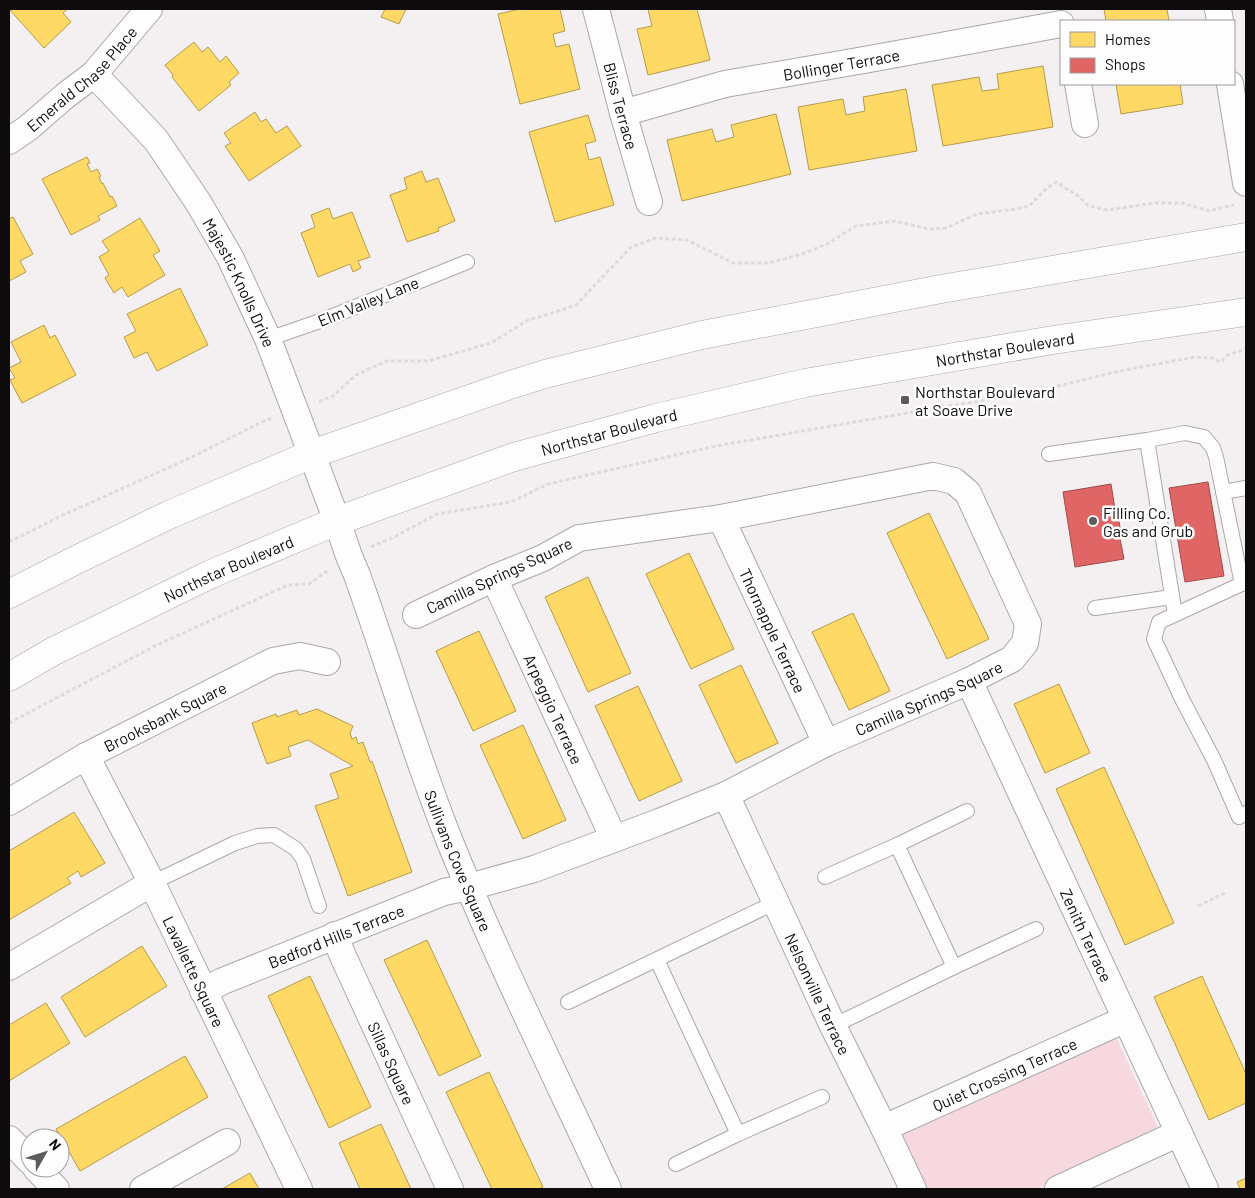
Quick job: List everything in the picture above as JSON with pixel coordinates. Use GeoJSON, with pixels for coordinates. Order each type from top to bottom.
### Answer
{"type":"FeatureCollection","features":[{"type":"Feature","properties":{"kind":"main road"},"geometry":{"type":"LineString","coordinates":[[9,594],[171,514],[312,454],[544,374],[702,335],[941,289],[1246,237]]}},
{"type":"Feature","properties":{"kind":"main road","name":"Northstar Boulevard"},"geometry":{"type":"LineString","coordinates":[[9,677],[52,652],[211,574],[337,521],[514,457],[656,418],[796,385],[1053,340],[1246,312]]}},
{"type":"Feature","properties":{"kind":"street","name":"Emerald Chase Place"},"geometry":{"type":"LineString","coordinates":[[9,141],[28,128],[94,74],[149,9]]}},
{"type":"Feature","properties":{"kind":"street","name":"Bliss Terrace"},"geometry":{"type":"LineString","coordinates":[[596,9],[648,202]]}},
{"type":"Feature","properties":{"kind":"street","name":"Bollinger Terrace"},"geometry":{"type":"LineString","coordinates":[[623,113],[725,84],[1060,24]]}},
{"type":"Feature","properties":{"kind":"street","name":"Majestic Knolls Drive"},"geometry":{"type":"LineString","coordinates":[[94,74],[156,140],[198,202],[230,257],[268,339],[337,521]]}},
{"type":"Feature","properties":{"kind":"street"},"geometry":{"type":"LineString","coordinates":[[1078,85],[1085,124]]}},
{"type":"Feature","properties":{"kind":"street"},"geometry":{"type":"LineString","coordinates":[[1230,85],[1242,194]]}},
{"type":"Feature","properties":{"kind":"street","name":"Camilla Springs Square"},"geometry":{"type":"LineString","coordinates":[[416,615],[494,578],[543,558],[578,538],[721,518],[933,476],[954,480],[968,493],[1028,624],[1025,643],[1012,659],[826,743],[726,795],[534,870],[469,887]]}},
{"type":"Feature","properties":{"kind":"street","name":"Thornapple Terrace"},"geometry":{"type":"LineString","coordinates":[[721,518],[826,743]]}},
{"type":"Feature","properties":{"kind":"street","name":"Sullivans Cove Square"},"geometry":{"type":"LineString","coordinates":[[337,521],[434,800],[469,887],[486,928],[608,1189]]}},
{"type":"Feature","properties":{"kind":"street","name":"Arpeggio Terrace"},"geometry":{"type":"LineString","coordinates":[[494,578],[614,839]]}},
{"type":"Feature","properties":{"kind":"street","name":"Brooksbank Square"},"geometry":{"type":"LineString","coordinates":[[9,802],[86,756],[273,661],[300,656],[327,662]]}},
{"type":"Feature","properties":{"kind":"street","name":"Zenith Terrace"},"geometry":{"type":"LineString","coordinates":[[969,680],[1205,1189]]}},
{"type":"Feature","properties":{"kind":"street","name":"Lavallette Square"},"geometry":{"type":"LineString","coordinates":[[86,756],[152,883],[299,1189]]}},
{"type":"Feature","properties":{"kind":"street","name":"Nelsonville Terrace"},"geometry":{"type":"LineString","coordinates":[[726,795],[833,1026],[912,1189]]}},
{"type":"Feature","properties":{"kind":"street"},"geometry":{"type":"LineString","coordinates":[[9,967],[152,883]]}},
{"type":"Feature","properties":{"kind":"street","name":"Bedford Hills Terrace"},"geometry":{"type":"LineString","coordinates":[[203,991],[223,981],[444,892],[469,887]]}},
{"type":"Feature","properties":{"kind":"street","name":"Sillas Square"},"geometry":{"type":"LineString","coordinates":[[335,935],[450,1189]]}},
{"type":"Feature","properties":{"kind":"street","name":"Quiet Crossing Terrace"},"geometry":{"type":"LineString","coordinates":[[884,1128],[1126,1019]]}},
{"type":"Feature","properties":{"kind":"street"},"geometry":{"type":"LineString","coordinates":[[1058,1189],[1179,1133]]}},
{"type":"Feature","properties":{"kind":"street"},"geometry":{"type":"LineString","coordinates":[[9,1138],[20,1150]]}},
{"type":"Feature","properties":{"kind":"street"},"geometry":{"type":"LineString","coordinates":[[143,1189],[227,1142]]}},
{"type":"Feature","properties":{"kind":"street"},"geometry":{"type":"LineString","coordinates":[[46,1178],[56,1189]]}},
{"type":"Feature","properties":{"kind":"lane","name":"Elm Valley Lane"},"geometry":{"type":"LineString","coordinates":[[268,339],[324,320],[467,262]]}},
{"type":"Feature","properties":{"kind":"lane"},"geometry":{"type":"LineString","coordinates":[[1049,454],[1185,433],[1204,437],[1213,448],[1244,583],[1159,622],[1154,639],[1183,701],[1214,760],[1239,817],[1246,814]]}},
{"type":"Feature","properties":{"kind":"lane"},"geometry":{"type":"LineString","coordinates":[[1147,440],[1175,614]]}},
{"type":"Feature","properties":{"kind":"lane"},"geometry":{"type":"LineString","coordinates":[[1223,492],[1246,488]]}},
{"type":"Feature","properties":{"kind":"lane"},"geometry":{"type":"LineString","coordinates":[[1095,608],[1172,597]]}},
{"type":"Feature","properties":{"kind":"lane"},"geometry":{"type":"LineString","coordinates":[[825,877],[967,811]]}},
{"type":"Feature","properties":{"kind":"lane"},"geometry":{"type":"LineString","coordinates":[[152,883],[234,843],[257,836],[274,835],[296,849],[303,859],[319,906]]}},
{"type":"Feature","properties":{"kind":"lane"},"geometry":{"type":"LineString","coordinates":[[897,845],[954,967]]}},
{"type":"Feature","properties":{"kind":"lane"},"geometry":{"type":"LineString","coordinates":[[568,1002],[776,902]]}},
{"type":"Feature","properties":{"kind":"lane"},"geometry":{"type":"LineString","coordinates":[[833,1026],[1036,929]]}},
{"type":"Feature","properties":{"kind":"lane"},"geometry":{"type":"LineString","coordinates":[[657,960],[738,1134]]}},
{"type":"Feature","properties":{"kind":"lane"},"geometry":{"type":"LineString","coordinates":[[676,1164],[822,1097]]}},
{"type":"Feature","properties":{"kind":"path"},"geometry":{"type":"LineString","coordinates":[[9,542],[192,457],[266,420],[333,396],[356,375],[388,360],[428,361],[491,343],[528,320],[576,305],[630,248],[655,238],[687,240],[733,263],[769,263],[802,254],[827,244],[856,226],[895,221],[928,229],[946,228],[977,214],[1029,206],[1056,182],[1078,196],[1089,206],[1107,210],[1156,202],[1182,203],[1209,211],[1242,194]]}},
{"type":"Feature","properties":{"kind":"path"},"geometry":{"type":"LineString","coordinates":[[9,723],[153,648],[279,589],[288,585],[309,584],[349,556],[396,536],[437,514],[511,502],[548,484],[716,446],[1033,392],[1120,371],[1194,357],[1212,358],[1220,362],[1228,356],[1246,349]]}},
{"type":"Feature","properties":{"kind":"path"},"geometry":{"type":"LineString","coordinates":[[1198,906],[1227,892]]}},
{"type":"Feature","properties":{"kind":"shaded area"},"geometry":{"type":"Polygon","coordinates":[[[1115,1035],[1160,1132],[1036,1189],[918,1189],[894,1138],[1115,1035]]]}},
{"type":"Feature","properties":{"kind":"building: Homes"},"geometry":{"type":"Polygon","coordinates":[[[9,9],[68,9],[63,13],[71,22],[44,48],[9,9]]]}},
{"type":"Feature","properties":{"kind":"building: Homes"},"geometry":{"type":"Polygon","coordinates":[[[385,9],[406,9],[399,24],[381,17],[385,9]]]}},
{"type":"Feature","properties":{"kind":"building: Homes"},"geometry":{"type":"Polygon","coordinates":[[[520,9],[560,9],[565,31],[553,34],[556,47],[569,44],[580,89],[520,104],[498,14],[520,9]]]}},
{"type":"Feature","properties":{"kind":"building: Homes"},"geometry":{"type":"Polygon","coordinates":[[[648,9],[697,9],[710,60],[648,75],[637,29],[652,26],[648,9]]]}},
{"type":"Feature","properties":{"kind":"building: Homes"},"geometry":{"type":"Polygon","coordinates":[[[1104,9],[1167,9],[1169,20],[1106,20],[1104,9]]]}},
{"type":"Feature","properties":{"kind":"building: Homes"},"geometry":{"type":"Polygon","coordinates":[[[194,42],[202,52],[208,47],[220,62],[226,56],[239,73],[229,82],[231,85],[199,111],[172,77],[173,75],[165,65],[194,42]]]}},
{"type":"Feature","properties":{"kind":"building: Homes"},"geometry":{"type":"Polygon","coordinates":[[[1043,66],[1053,127],[943,146],[932,85],[979,77],[982,91],[999,89],[997,74],[1043,66]]]}},
{"type":"Feature","properties":{"kind":"building: Homes"},"geometry":{"type":"Polygon","coordinates":[[[1116,85],[1180,85],[1183,104],[1121,114],[1116,85]]]}},
{"type":"Feature","properties":{"kind":"building: Homes"},"geometry":{"type":"Polygon","coordinates":[[[906,89],[917,151],[809,170],[798,107],[843,99],[846,115],[865,111],[863,97],[906,89]]]}},
{"type":"Feature","properties":{"kind":"building: Homes"},"geometry":{"type":"Polygon","coordinates":[[[255,112],[261,122],[266,119],[276,133],[287,126],[301,146],[249,181],[225,146],[231,143],[224,133],[255,112]]]}},
{"type":"Feature","properties":{"kind":"building: Homes"},"geometry":{"type":"Polygon","coordinates":[[[776,114],[791,174],[682,201],[667,140],[712,129],[716,142],[734,137],[731,125],[776,114]]]}},
{"type":"Feature","properties":{"kind":"building: Homes"},"geometry":{"type":"Polygon","coordinates":[[[588,115],[596,141],[585,144],[589,160],[600,157],[614,205],[555,222],[529,132],[588,115]]]}},
{"type":"Feature","properties":{"kind":"building: Homes"},"geometry":{"type":"Polygon","coordinates":[[[87,157],[90,163],[87,164],[91,172],[97,169],[101,176],[99,177],[102,184],[110,197],[112,196],[117,206],[98,216],[100,220],[71,235],[42,179],[87,157]]]}},
{"type":"Feature","properties":{"kind":"building: Homes"},"geometry":{"type":"Polygon","coordinates":[[[422,171],[426,182],[438,178],[455,221],[438,228],[439,231],[407,242],[390,195],[407,189],[404,178],[422,171]]]}},
{"type":"Feature","properties":{"kind":"building: Homes"},"geometry":{"type":"Polygon","coordinates":[[[329,208],[333,219],[352,212],[370,257],[358,261],[361,268],[353,272],[350,264],[318,277],[301,233],[315,227],[311,215],[329,208]]]}},
{"type":"Feature","properties":{"kind":"building: Homes"},"geometry":{"type":"Polygon","coordinates":[[[13,217],[33,254],[20,261],[26,272],[9,281],[9,219],[13,217]]]}},
{"type":"Feature","properties":{"kind":"building: Homes"},"geometry":{"type":"Polygon","coordinates":[[[140,218],[160,251],[153,255],[165,275],[128,297],[122,287],[114,293],[105,278],[109,275],[99,257],[109,251],[102,241],[140,218]]]}},
{"type":"Feature","properties":{"kind":"building: Homes"},"geometry":{"type":"Polygon","coordinates":[[[180,288],[208,345],[157,371],[147,352],[134,358],[124,337],[136,331],[127,314],[180,288]]]}},
{"type":"Feature","properties":{"kind":"building: Homes"},"geometry":{"type":"Polygon","coordinates":[[[44,325],[50,338],[55,335],[76,375],[22,403],[10,380],[15,378],[9,368],[21,362],[11,342],[44,325]]]}},
{"type":"Feature","properties":{"kind":"building: Homes"},"geometry":{"type":"Polygon","coordinates":[[[929,513],[989,639],[947,659],[887,533],[929,513]]]}},
{"type":"Feature","properties":{"kind":"building: Homes"},"geometry":{"type":"Polygon","coordinates":[[[689,553],[734,649],[691,669],[646,574],[689,553]]]}},
{"type":"Feature","properties":{"kind":"building: Homes"},"geometry":{"type":"Polygon","coordinates":[[[588,577],[631,673],[588,692],[545,597],[588,577]]]}},
{"type":"Feature","properties":{"kind":"building: Homes"},"geometry":{"type":"Polygon","coordinates":[[[853,613],[890,691],[849,710],[812,632],[853,613]]]}},
{"type":"Feature","properties":{"kind":"building: Homes"},"geometry":{"type":"Polygon","coordinates":[[[479,631],[516,711],[473,731],[436,651],[479,631]]]}},
{"type":"Feature","properties":{"kind":"building: Homes"},"geometry":{"type":"Polygon","coordinates":[[[741,665],[778,743],[736,763],[699,685],[741,665]]]}},
{"type":"Feature","properties":{"kind":"building: Homes"},"geometry":{"type":"Polygon","coordinates":[[[1059,684],[1090,753],[1045,773],[1014,704],[1059,684]]]}},
{"type":"Feature","properties":{"kind":"building: Homes"},"geometry":{"type":"Polygon","coordinates":[[[638,686],[682,781],[639,801],[595,706],[638,686]]]}},
{"type":"Feature","properties":{"kind":"building: Homes"},"geometry":{"type":"Polygon","coordinates":[[[317,709],[353,726],[350,733],[352,739],[356,737],[358,744],[363,742],[370,762],[372,761],[412,872],[348,896],[315,806],[339,798],[330,774],[353,766],[308,740],[288,747],[291,756],[267,764],[252,723],[276,714],[277,717],[297,710],[299,715],[317,709]]]}},
{"type":"Feature","properties":{"kind":"building: Homes"},"geometry":{"type":"Polygon","coordinates":[[[523,725],[566,820],[523,839],[480,745],[523,725]]]}},
{"type":"Feature","properties":{"kind":"building: Homes"},"geometry":{"type":"Polygon","coordinates":[[[1104,767],[1174,923],[1125,945],[1056,789],[1104,767]]]}},
{"type":"Feature","properties":{"kind":"building: Homes"},"geometry":{"type":"Polygon","coordinates":[[[74,812],[105,863],[81,877],[78,871],[67,878],[71,883],[9,920],[9,851],[74,812]]]}},
{"type":"Feature","properties":{"kind":"building: Homes"},"geometry":{"type":"Polygon","coordinates":[[[427,940],[481,1056],[439,1076],[384,960],[427,940]]]}},
{"type":"Feature","properties":{"kind":"building: Homes"},"geometry":{"type":"Polygon","coordinates":[[[142,946],[167,986],[85,1037],[61,997],[142,946]]]}},
{"type":"Feature","properties":{"kind":"building: Homes"},"geometry":{"type":"Polygon","coordinates":[[[310,976],[371,1107],[329,1128],[268,996],[310,976]]]}},
{"type":"Feature","properties":{"kind":"building: Homes"},"geometry":{"type":"Polygon","coordinates":[[[1202,976],[1246,1074],[1246,1103],[1209,1120],[1154,997],[1202,976]]]}},
{"type":"Feature","properties":{"kind":"building: Homes"},"geometry":{"type":"Polygon","coordinates":[[[46,1003],[70,1043],[9,1081],[9,1025],[46,1003]]]}},
{"type":"Feature","properties":{"kind":"building: Homes"},"geometry":{"type":"Polygon","coordinates":[[[185,1056],[208,1097],[80,1171],[70,1154],[70,1128],[58,1128],[185,1056]]]}},
{"type":"Feature","properties":{"kind":"building: Homes"},"geometry":{"type":"Polygon","coordinates":[[[489,1072],[543,1187],[538,1189],[492,1189],[446,1092],[489,1072]]]}},
{"type":"Feature","properties":{"kind":"building: Homes"},"geometry":{"type":"Polygon","coordinates":[[[381,1124],[411,1189],[360,1189],[339,1143],[381,1124]]]}},
{"type":"Feature","properties":{"kind":"building: Homes"},"geometry":{"type":"Polygon","coordinates":[[[250,1173],[259,1189],[222,1189],[250,1173]]]}},
{"type":"Feature","properties":{"kind":"building: Homes"},"geometry":{"type":"Polygon","coordinates":[[[1246,1178],[1246,1189],[1240,1189],[1237,1182],[1246,1178]]]}},
{"type":"Feature","properties":{"kind":"building: Shops"},"geometry":{"type":"Polygon","coordinates":[[[1208,482],[1224,576],[1185,582],[1169,488],[1208,482]]]}},
{"type":"Feature","properties":{"kind":"building: Shops","name":"Filling Co. Gas and Grub"},"geometry":{"type":"Polygon","coordinates":[[[1111,484],[1115,509],[1117,509],[1124,559],[1075,567],[1063,492],[1111,484]]]}},
{"type":"Feature","properties":{"kind":"place","name":"Northstar Boulevard at Soave Drive"},"geometry":{"type":"Point","coordinates":[905,400]}},
{"type":"Feature","properties":{"kind":"place","name":"Filling Co. Gas and Grub"},"geometry":{"type":"Point","coordinates":[1093,521]}}]}
